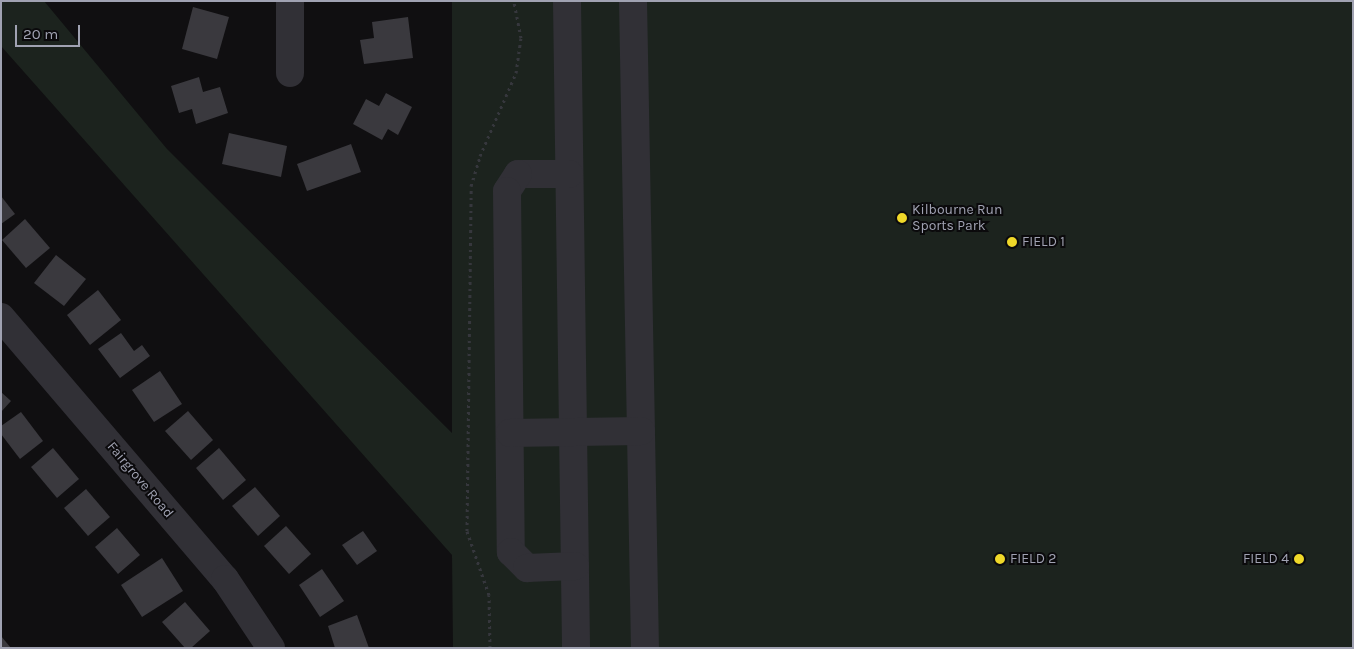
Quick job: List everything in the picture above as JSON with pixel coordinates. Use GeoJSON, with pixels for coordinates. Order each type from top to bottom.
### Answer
{"type":"FeatureCollection","features":[{"type":"Feature","properties":{"kind":"street"},"geometry":{"type":"LineString","coordinates":[[290,1],[290,74]]}},
{"type":"Feature","properties":{"kind":"street"},"geometry":{"type":"LineString","coordinates":[[567,1],[576,648]]}},
{"type":"Feature","properties":{"kind":"street"},"geometry":{"type":"LineString","coordinates":[[633,1],[645,648]]}},
{"type":"Feature","properties":{"kind":"street"},"geometry":{"type":"LineString","coordinates":[[569,174],[518,174],[507,191],[511,552],[527,568],[575,566]]}},
{"type":"Feature","properties":{"kind":"street","name":"Fairgrove Road"},"geometry":{"type":"LineString","coordinates":[[1,317],[224,579],[271,648]]}},
{"type":"Feature","properties":{"kind":"street"},"geometry":{"type":"LineString","coordinates":[[510,432],[641,432]]}},
{"type":"Feature","properties":{"kind":"path"},"geometry":{"type":"LineString","coordinates":[[490,648],[489,595],[467,531],[471,186],[480,156],[516,73],[521,38],[514,1]]}},
{"type":"Feature","properties":{"kind":"shaded area","name":"Kilbourne Run Sports Park"},"geometry":{"type":"Polygon","coordinates":[[[1,1],[44,1],[167,149],[452,433],[452,1],[1353,1],[1353,648],[453,648],[452,555],[1,46],[1,1]]]}},
{"type":"Feature","properties":{"kind":"building"},"geometry":{"type":"Polygon","coordinates":[[[193,7],[229,17],[217,59],[182,49],[193,7]]]}},
{"type":"Feature","properties":{"kind":"building"},"geometry":{"type":"Polygon","coordinates":[[[408,17],[413,58],[364,64],[360,40],[374,38],[372,22],[408,17]]]}},
{"type":"Feature","properties":{"kind":"building"},"geometry":{"type":"Polygon","coordinates":[[[199,77],[203,92],[220,87],[228,113],[196,124],[192,109],[179,113],[171,86],[199,77]]]}},
{"type":"Feature","properties":{"kind":"building"},"geometry":{"type":"Polygon","coordinates":[[[386,93],[412,107],[398,135],[388,129],[382,140],[353,124],[366,99],[379,106],[386,93]]]}},
{"type":"Feature","properties":{"kind":"building"},"geometry":{"type":"Polygon","coordinates":[[[229,133],[287,146],[281,177],[222,164],[229,133]]]}},
{"type":"Feature","properties":{"kind":"building"},"geometry":{"type":"Polygon","coordinates":[[[351,144],[361,172],[307,191],[297,164],[351,144]]]}},
{"type":"Feature","properties":{"kind":"building"},"geometry":{"type":"Polygon","coordinates":[[[1,196],[15,214],[1,224],[1,196]]]}},
{"type":"Feature","properties":{"kind":"building"},"geometry":{"type":"Polygon","coordinates":[[[25,219],[50,248],[26,268],[2,240],[25,219]]]}},
{"type":"Feature","properties":{"kind":"building"},"geometry":{"type":"Polygon","coordinates":[[[56,255],[86,279],[64,306],[34,283],[56,255]]]}},
{"type":"Feature","properties":{"kind":"building"},"geometry":{"type":"Polygon","coordinates":[[[98,290],[121,320],[90,345],[67,315],[98,290]]]}},
{"type":"Feature","properties":{"kind":"building"},"geometry":{"type":"Polygon","coordinates":[[[121,333],[134,351],[142,345],[150,356],[120,378],[98,349],[121,333]]]}},
{"type":"Feature","properties":{"kind":"building"},"geometry":{"type":"Polygon","coordinates":[[[160,371],[182,404],[154,422],[132,390],[160,371]]]}},
{"type":"Feature","properties":{"kind":"building"},"geometry":{"type":"Polygon","coordinates":[[[1,392],[11,401],[1,412],[1,392]]]}},
{"type":"Feature","properties":{"kind":"building"},"geometry":{"type":"Polygon","coordinates":[[[188,411],[213,440],[191,460],[165,431],[188,411]]]}},
{"type":"Feature","properties":{"kind":"building"},"geometry":{"type":"Polygon","coordinates":[[[21,412],[43,441],[20,459],[1,434],[1,426],[21,412]]]}},
{"type":"Feature","properties":{"kind":"building"},"geometry":{"type":"Polygon","coordinates":[[[53,448],[79,479],[57,498],[31,467],[53,448]]]}},
{"type":"Feature","properties":{"kind":"building"},"geometry":{"type":"Polygon","coordinates":[[[219,448],[246,480],[223,500],[196,468],[219,448]]]}},
{"type":"Feature","properties":{"kind":"building"},"geometry":{"type":"Polygon","coordinates":[[[255,487],[280,516],[258,536],[232,506],[255,487]]]}},
{"type":"Feature","properties":{"kind":"building"},"geometry":{"type":"Polygon","coordinates":[[[86,489],[110,517],[88,536],[64,508],[86,489]]]}},
{"type":"Feature","properties":{"kind":"building"},"geometry":{"type":"Polygon","coordinates":[[[286,526],[311,554],[289,574],[264,546],[286,526]]]}},
{"type":"Feature","properties":{"kind":"building"},"geometry":{"type":"Polygon","coordinates":[[[117,528],[140,555],[118,574],[95,547],[117,528]]]}},
{"type":"Feature","properties":{"kind":"building"},"geometry":{"type":"Polygon","coordinates":[[[363,531],[377,551],[357,565],[342,545],[363,531]]]}},
{"type":"Feature","properties":{"kind":"building"},"geometry":{"type":"Polygon","coordinates":[[[162,558],[183,591],[142,617],[121,585],[162,558]]]}},
{"type":"Feature","properties":{"kind":"building"},"geometry":{"type":"Polygon","coordinates":[[[322,569],[344,601],[320,617],[299,585],[322,569]]]}},
{"type":"Feature","properties":{"kind":"building"},"geometry":{"type":"Polygon","coordinates":[[[185,602],[210,631],[191,648],[185,648],[162,622],[185,602]]]}},
{"type":"Feature","properties":{"kind":"building"},"geometry":{"type":"Polygon","coordinates":[[[357,615],[369,648],[335,648],[328,626],[357,615]]]}},
{"type":"Feature","properties":{"kind":"building"},"geometry":{"type":"Polygon","coordinates":[[[1,636],[11,648],[1,648],[1,636]]]}},
{"type":"Feature","properties":{"kind":"place","name":"Kilbourne Run Sports Park"},"geometry":{"type":"Point","coordinates":[902,218]}},
{"type":"Feature","properties":{"kind":"place","name":"FIELD 1"},"geometry":{"type":"Point","coordinates":[1012,242]}},
{"type":"Feature","properties":{"kind":"place","name":"FIELD 2"},"geometry":{"type":"Point","coordinates":[1000,559]}},
{"type":"Feature","properties":{"kind":"place","name":"FIELD 4"},"geometry":{"type":"Point","coordinates":[1299,559]}}]}
